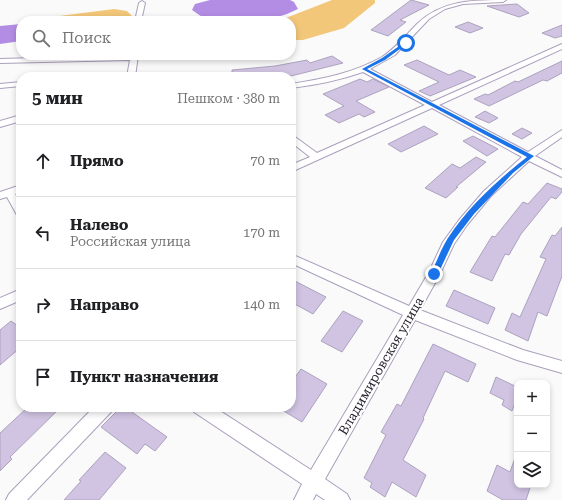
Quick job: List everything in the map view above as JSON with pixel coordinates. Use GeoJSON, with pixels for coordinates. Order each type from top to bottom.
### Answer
{"type":"FeatureCollection","features":[{"type":"Feature","properties":{"kind":"street"},"geometry":{"type":"LineString","coordinates":[[296,85],[364,69],[398,49],[426,18],[441,9],[470,2],[503,0]]}},
{"type":"Feature","properties":{"kind":"street"},"geometry":{"type":"LineString","coordinates":[[139,16],[142,3]]}},
{"type":"Feature","properties":{"kind":"street"},"geometry":{"type":"LineString","coordinates":[[296,167],[562,46]]}},
{"type":"Feature","properties":{"kind":"street"},"geometry":{"type":"LineString","coordinates":[[0,62],[54,60]]}},
{"type":"Feature","properties":{"kind":"street"},"geometry":{"type":"LineString","coordinates":[[132,72],[134,60]]}},
{"type":"Feature","properties":{"kind":"street"},"geometry":{"type":"LineString","coordinates":[[364,69],[531,156],[562,174]]}},
{"type":"Feature","properties":{"kind":"street"},"geometry":{"type":"LineString","coordinates":[[0,86],[16,84]]}},
{"type":"Feature","properties":{"kind":"street"},"geometry":{"type":"LineString","coordinates":[[0,124],[16,119]]}},
{"type":"Feature","properties":{"kind":"street","name":"Владимировская улица"},"geometry":{"type":"LineString","coordinates":[[303,500],[412,313],[434,274],[451,239],[472,212],[492,190],[531,156],[562,133]]}},
{"type":"Feature","properties":{"kind":"street"},"geometry":{"type":"LineString","coordinates":[[296,141],[317,158]]}},
{"type":"Feature","properties":{"kind":"street"},"geometry":{"type":"LineString","coordinates":[[16,190],[5,194],[16,206]]}},
{"type":"Feature","properties":{"kind":"street"},"geometry":{"type":"LineString","coordinates":[[296,260],[412,313],[522,356],[562,367]]}},
{"type":"Feature","properties":{"kind":"street"},"geometry":{"type":"LineString","coordinates":[[0,304],[16,296]]}},
{"type":"Feature","properties":{"kind":"street"},"geometry":{"type":"LineString","coordinates":[[15,500],[100,412]]}},
{"type":"Feature","properties":{"kind":"street"},"geometry":{"type":"LineString","coordinates":[[208,412],[341,500]]}},
{"type":"Feature","properties":{"kind":"shaded area"},"geometry":{"type":"Polygon","coordinates":[[[210,0],[290,0],[294,2],[298,9],[280,16],[201,16],[192,10],[195,4],[210,0]]]}},
{"type":"Feature","properties":{"kind":"shaded area"},"geometry":{"type":"Polygon","coordinates":[[[332,0],[375,0],[375,3],[344,28],[303,40],[296,40],[296,16],[291,16],[332,0]]]}},
{"type":"Feature","properties":{"kind":"shaded area"},"geometry":{"type":"Polygon","coordinates":[[[114,9],[127,11],[132,16],[59,16],[114,9]]]}},
{"type":"Feature","properties":{"kind":"shaded area"},"geometry":{"type":"Polygon","coordinates":[[[16,24],[16,42],[0,44],[0,26],[16,24]]]}},
{"type":"Feature","properties":{"kind":"building"},"geometry":{"type":"Polygon","coordinates":[[[411,0],[429,5],[400,20],[406,22],[388,36],[371,30],[411,0]]]}},
{"type":"Feature","properties":{"kind":"building"},"geometry":{"type":"Polygon","coordinates":[[[517,4],[529,13],[519,17],[487,6],[517,4]]]}},
{"type":"Feature","properties":{"kind":"building"},"geometry":{"type":"Polygon","coordinates":[[[468,22],[483,28],[470,33],[455,27],[468,22]]]}},
{"type":"Feature","properties":{"kind":"building"},"geometry":{"type":"Polygon","coordinates":[[[562,25],[562,36],[555,38],[542,33],[562,25]]]}},
{"type":"Feature","properties":{"kind":"building"},"geometry":{"type":"Polygon","coordinates":[[[332,56],[343,63],[296,75],[296,72],[232,72],[232,70],[275,66],[307,60],[310,63],[332,56]]]}},
{"type":"Feature","properties":{"kind":"building"},"geometry":{"type":"Polygon","coordinates":[[[417,60],[449,75],[460,70],[476,77],[430,96],[419,91],[439,82],[404,65],[417,60]]]}},
{"type":"Feature","properties":{"kind":"building"},"geometry":{"type":"Polygon","coordinates":[[[562,61],[562,73],[547,81],[543,80],[489,106],[474,99],[485,94],[488,95],[515,81],[518,82],[562,61]]]}},
{"type":"Feature","properties":{"kind":"building"},"geometry":{"type":"Polygon","coordinates":[[[360,79],[367,82],[373,79],[389,87],[356,101],[375,112],[364,117],[359,114],[339,123],[325,115],[344,106],[323,94],[360,79]]]}},
{"type":"Feature","properties":{"kind":"building"},"geometry":{"type":"Polygon","coordinates":[[[485,111],[498,118],[489,123],[475,117],[485,111]]]}},
{"type":"Feature","properties":{"kind":"building"},"geometry":{"type":"Polygon","coordinates":[[[424,126],[438,134],[401,152],[388,144],[424,126]]]}},
{"type":"Feature","properties":{"kind":"building"},"geometry":{"type":"Polygon","coordinates":[[[522,128],[532,133],[522,139],[512,134],[522,128]]]}},
{"type":"Feature","properties":{"kind":"building"},"geometry":{"type":"Polygon","coordinates":[[[473,136],[498,149],[487,156],[463,141],[473,136]]]}},
{"type":"Feature","properties":{"kind":"building"},"geometry":{"type":"Polygon","coordinates":[[[476,157],[486,162],[456,187],[458,187],[446,198],[425,188],[452,164],[460,168],[476,157]]]}},
{"type":"Feature","properties":{"kind":"building"},"geometry":{"type":"Polygon","coordinates":[[[547,183],[562,189],[562,192],[556,199],[551,197],[521,234],[509,255],[505,254],[492,281],[470,272],[492,236],[495,237],[523,202],[528,204],[547,183]]]}},
{"type":"Feature","properties":{"kind":"building"},"geometry":{"type":"Polygon","coordinates":[[[562,227],[562,276],[547,316],[538,312],[528,341],[505,330],[512,313],[520,317],[546,259],[540,257],[552,235],[555,236],[562,227]]]}},
{"type":"Feature","properties":{"kind":"building"},"geometry":{"type":"Polygon","coordinates":[[[296,282],[326,297],[313,314],[296,305],[296,282]]]}},
{"type":"Feature","properties":{"kind":"building"},"geometry":{"type":"Polygon","coordinates":[[[454,290],[495,308],[488,324],[446,306],[454,290]]]}},
{"type":"Feature","properties":{"kind":"building"},"geometry":{"type":"Polygon","coordinates":[[[343,311],[363,321],[342,352],[321,341],[343,311]]]}},
{"type":"Feature","properties":{"kind":"building"},"geometry":{"type":"Polygon","coordinates":[[[11,321],[16,324],[16,351],[0,365],[0,330],[11,321]]]}},
{"type":"Feature","properties":{"kind":"building"},"geometry":{"type":"Polygon","coordinates":[[[433,344],[476,364],[468,382],[445,371],[423,418],[424,419],[403,460],[426,475],[416,497],[392,482],[385,497],[370,487],[372,483],[364,478],[386,435],[381,432],[397,404],[401,406],[433,344]]]}},
{"type":"Feature","properties":{"kind":"building"},"geometry":{"type":"Polygon","coordinates":[[[301,369],[327,384],[302,422],[285,412],[296,412],[296,376],[301,369]]]}},
{"type":"Feature","properties":{"kind":"building"},"geometry":{"type":"Polygon","coordinates":[[[496,377],[514,386],[514,406],[512,411],[502,405],[504,400],[490,393],[496,377]]]}},
{"type":"Feature","properties":{"kind":"building"},"geometry":{"type":"Polygon","coordinates":[[[23,412],[56,412],[10,457],[12,459],[0,471],[0,433],[23,412]]]}},
{"type":"Feature","properties":{"kind":"building"},"geometry":{"type":"Polygon","coordinates":[[[116,412],[132,412],[167,437],[155,451],[145,444],[137,454],[101,427],[116,412]]]}},
{"type":"Feature","properties":{"kind":"building"},"geometry":{"type":"Polygon","coordinates":[[[105,452],[126,468],[99,500],[64,500],[81,481],[79,480],[105,452]]]}},
{"type":"Feature","properties":{"kind":"building"},"geometry":{"type":"Polygon","coordinates":[[[514,461],[514,488],[530,488],[526,500],[503,500],[487,491],[497,465],[510,472],[514,461]]]}},
{"type":"Feature","properties":{"kind":"route"},"geometry":{"type":"LineString","coordinates":[[406,43],[383,59],[364,69],[531,156],[492,190],[472,212],[451,239],[434,274]]}}]}
